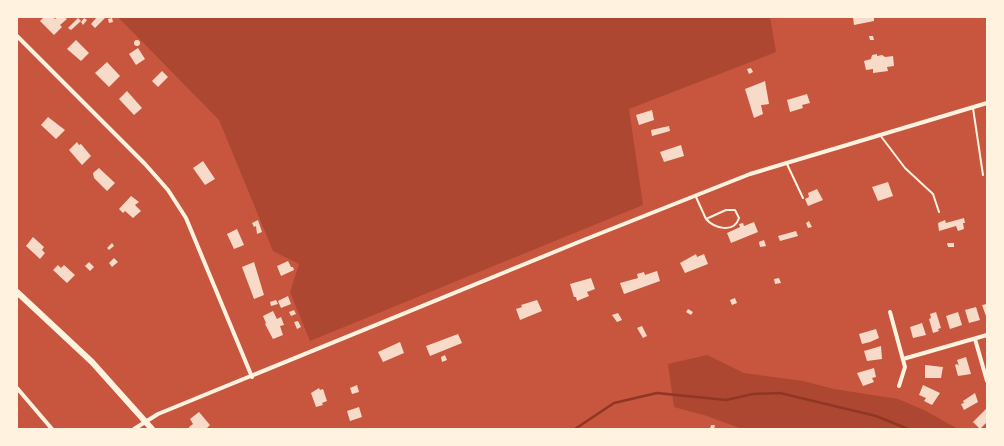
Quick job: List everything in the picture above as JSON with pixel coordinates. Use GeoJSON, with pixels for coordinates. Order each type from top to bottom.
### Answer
{"type":"FeatureCollection","features":[{"type":"Feature","properties":{"kind":"main road"},"geometry":{"type":"LineString","coordinates":[[17,292],[92,362],[152,429]]}},
{"type":"Feature","properties":{"kind":"street"},"geometry":{"type":"LineString","coordinates":[[17,36],[145,164],[168,190],[186,218],[252,377]]}},
{"type":"Feature","properties":{"kind":"street"},"geometry":{"type":"LineString","coordinates":[[134,429],[145,421],[586,239],[750,174],[987,103]]}},
{"type":"Feature","properties":{"kind":"street"},"geometry":{"type":"LineString","coordinates":[[890,312],[905,367],[899,386]]}},
{"type":"Feature","properties":{"kind":"street"},"geometry":{"type":"LineString","coordinates":[[904,359],[987,335]]}},
{"type":"Feature","properties":{"kind":"street"},"geometry":{"type":"LineString","coordinates":[[975,339],[987,381]]}},
{"type":"Feature","properties":{"kind":"street"},"geometry":{"type":"LineString","coordinates":[[17,388],[52,429]]}},
{"type":"Feature","properties":{"kind":"lane"},"geometry":{"type":"LineString","coordinates":[[973,107],[983,175]]}},
{"type":"Feature","properties":{"kind":"lane"},"geometry":{"type":"LineString","coordinates":[[880,135],[905,168],[929,190],[936,201],[939,212]]}},
{"type":"Feature","properties":{"kind":"lane"},"geometry":{"type":"LineString","coordinates":[[786,163],[803,198]]}},
{"type":"Feature","properties":{"kind":"lane"},"geometry":{"type":"LineString","coordinates":[[696,195],[706,219],[714,226],[724,228],[735,224],[739,218],[735,210],[730,209],[706,219]]}},
{"type":"Feature","properties":{"kind":"shaded area"},"geometry":{"type":"Polygon","coordinates":[[[118,17],[770,17],[776,52],[629,109],[643,205],[310,341],[290,292],[299,264],[273,251],[219,120],[118,17]]]}},
{"type":"Feature","properties":{"kind":"shaded area"},"geometry":{"type":"Polygon","coordinates":[[[707,355],[744,373],[803,381],[834,389],[898,399],[924,410],[958,429],[742,429],[707,416],[674,407],[668,364],[707,355]]]}},
{"type":"Feature","properties":{"kind":"building"},"geometry":{"type":"Polygon","coordinates":[[[44,17],[53,17],[55,19],[58,17],[64,17],[67,19],[60,25],[62,27],[54,35],[40,21],[44,17]]]}},
{"type":"Feature","properties":{"kind":"building"},"geometry":{"type":"Polygon","coordinates":[[[97,17],[106,17],[95,28],[91,24],[97,17]]]}},
{"type":"Feature","properties":{"kind":"building"},"geometry":{"type":"Polygon","coordinates":[[[853,17],[874,17],[874,21],[854,25],[853,17]]]}},
{"type":"Feature","properties":{"kind":"building"},"geometry":{"type":"Polygon","coordinates":[[[78,18],[81,21],[71,30],[68,28],[78,18]]]}},
{"type":"Feature","properties":{"kind":"building"},"geometry":{"type":"Polygon","coordinates":[[[84,18],[87,20],[83,25],[81,22],[84,18]]]}},
{"type":"Feature","properties":{"kind":"building"},"geometry":{"type":"Polygon","coordinates":[[[112,18],[113,22],[109,23],[108,19],[112,18]]]}},
{"type":"Feature","properties":{"kind":"building"},"geometry":{"type":"Polygon","coordinates":[[[869,36],[873,36],[874,40],[870,40],[869,36]]]}},
{"type":"Feature","properties":{"kind":"building"},"geometry":{"type":"Polygon","coordinates":[[[76,40],[89,53],[81,61],[67,49],[76,40]]]}},
{"type":"Feature","properties":{"kind":"building"},"geometry":{"type":"Polygon","coordinates":[[[137,40],[140,43],[137,46],[134,43],[137,40]]]}},
{"type":"Feature","properties":{"kind":"building"},"geometry":{"type":"Polygon","coordinates":[[[138,48],[145,59],[136,65],[129,54],[138,48]]]}},
{"type":"Feature","properties":{"kind":"building"},"geometry":{"type":"Polygon","coordinates":[[[877,54],[877,56],[882,55],[885,57],[893,56],[894,66],[887,67],[888,71],[873,73],[873,69],[866,70],[864,61],[871,59],[872,55],[877,54]]]}},
{"type":"Feature","properties":{"kind":"building"},"geometry":{"type":"Polygon","coordinates":[[[107,62],[120,76],[109,87],[95,73],[107,62]]]}},
{"type":"Feature","properties":{"kind":"building"},"geometry":{"type":"Polygon","coordinates":[[[751,68],[753,72],[749,74],[747,69],[751,68]]]}},
{"type":"Feature","properties":{"kind":"building"},"geometry":{"type":"Polygon","coordinates":[[[162,71],[168,77],[158,87],[152,81],[162,71]]]}},
{"type":"Feature","properties":{"kind":"building"},"geometry":{"type":"Polygon","coordinates":[[[765,81],[769,104],[761,105],[763,114],[754,118],[745,89],[765,81]]]}},
{"type":"Feature","properties":{"kind":"building"},"geometry":{"type":"Polygon","coordinates":[[[127,91],[142,108],[134,115],[119,99],[127,91]]]}},
{"type":"Feature","properties":{"kind":"building"},"geometry":{"type":"Polygon","coordinates":[[[807,94],[810,103],[802,105],[803,108],[790,112],[787,100],[807,94]]]}},
{"type":"Feature","properties":{"kind":"building"},"geometry":{"type":"Polygon","coordinates":[[[652,110],[654,120],[639,125],[636,115],[652,110]]]}},
{"type":"Feature","properties":{"kind":"building"},"geometry":{"type":"Polygon","coordinates":[[[48,117],[65,130],[56,139],[41,125],[48,117]]]}},
{"type":"Feature","properties":{"kind":"building"},"geometry":{"type":"Polygon","coordinates":[[[669,126],[670,131],[652,136],[651,130],[669,126]]]}},
{"type":"Feature","properties":{"kind":"building"},"geometry":{"type":"Polygon","coordinates":[[[77,142],[79,145],[81,144],[91,156],[82,165],[69,150],[77,142]]]}},
{"type":"Feature","properties":{"kind":"building"},"geometry":{"type":"Polygon","coordinates":[[[681,145],[684,156],[664,162],[660,152],[681,145]]]}},
{"type":"Feature","properties":{"kind":"building"},"geometry":{"type":"Polygon","coordinates":[[[203,161],[215,179],[205,185],[193,168],[203,161]]]}},
{"type":"Feature","properties":{"kind":"building"},"geometry":{"type":"Polygon","coordinates":[[[99,168],[115,183],[107,191],[94,178],[93,173],[99,168]]]}},
{"type":"Feature","properties":{"kind":"building"},"geometry":{"type":"Polygon","coordinates":[[[888,182],[893,196],[878,201],[872,187],[888,182]]]}},
{"type":"Feature","properties":{"kind":"building"},"geometry":{"type":"Polygon","coordinates":[[[817,189],[823,200],[808,206],[805,199],[809,197],[808,193],[817,189]]]}},
{"type":"Feature","properties":{"kind":"building"},"geometry":{"type":"Polygon","coordinates":[[[131,196],[139,202],[135,205],[141,211],[133,218],[125,211],[123,213],[119,209],[131,196]]]}},
{"type":"Feature","properties":{"kind":"building"},"geometry":{"type":"Polygon","coordinates":[[[964,218],[964,229],[958,231],[956,226],[939,231],[938,223],[945,220],[946,223],[964,218]]]}},
{"type":"Feature","properties":{"kind":"building"},"geometry":{"type":"Polygon","coordinates":[[[258,220],[262,232],[257,234],[256,226],[254,227],[252,223],[258,220]]]}},
{"type":"Feature","properties":{"kind":"building"},"geometry":{"type":"Polygon","coordinates":[[[809,221],[812,227],[808,228],[806,223],[809,221]]]}},
{"type":"Feature","properties":{"kind":"building"},"geometry":{"type":"Polygon","coordinates":[[[754,222],[758,232],[731,243],[727,233],[740,227],[739,224],[743,223],[744,226],[754,222]]]}},
{"type":"Feature","properties":{"kind":"building"},"geometry":{"type":"Polygon","coordinates":[[[237,229],[244,245],[234,249],[227,234],[237,229]]]}},
{"type":"Feature","properties":{"kind":"building"},"geometry":{"type":"Polygon","coordinates":[[[796,231],[798,236],[780,241],[778,236],[796,231]]]}},
{"type":"Feature","properties":{"kind":"building"},"geometry":{"type":"Polygon","coordinates":[[[33,237],[44,247],[42,250],[45,253],[40,259],[26,246],[33,237]]]}},
{"type":"Feature","properties":{"kind":"building"},"geometry":{"type":"Polygon","coordinates":[[[764,240],[766,246],[760,247],[759,242],[764,240]]]}},
{"type":"Feature","properties":{"kind":"building"},"geometry":{"type":"Polygon","coordinates":[[[112,243],[114,246],[109,250],[107,248],[112,243]]]}},
{"type":"Feature","properties":{"kind":"building"},"geometry":{"type":"Polygon","coordinates":[[[947,243],[954,243],[954,247],[948,247],[947,243]]]}},
{"type":"Feature","properties":{"kind":"building"},"geometry":{"type":"Polygon","coordinates":[[[696,254],[697,257],[704,254],[708,264],[685,273],[680,263],[696,254]]]}},
{"type":"Feature","properties":{"kind":"building"},"geometry":{"type":"Polygon","coordinates":[[[114,258],[118,262],[112,267],[109,263],[114,258]]]}},
{"type":"Feature","properties":{"kind":"building"},"geometry":{"type":"Polygon","coordinates":[[[288,261],[294,270],[281,276],[277,266],[288,261]]]}},
{"type":"Feature","properties":{"kind":"building"},"geometry":{"type":"Polygon","coordinates":[[[89,262],[94,267],[90,271],[85,266],[89,262]]]}},
{"type":"Feature","properties":{"kind":"building"},"geometry":{"type":"Polygon","coordinates":[[[254,262],[264,295],[254,299],[242,267],[254,262]]]}},
{"type":"Feature","properties":{"kind":"building"},"geometry":{"type":"Polygon","coordinates":[[[58,265],[61,268],[64,265],[75,275],[67,283],[53,270],[58,265]]]}},
{"type":"Feature","properties":{"kind":"building"},"geometry":{"type":"Polygon","coordinates":[[[657,271],[660,281],[624,294],[620,283],[638,278],[637,274],[644,272],[645,275],[657,271]]]}},
{"type":"Feature","properties":{"kind":"building"},"geometry":{"type":"Polygon","coordinates":[[[591,278],[595,289],[587,292],[589,296],[577,301],[576,297],[574,297],[570,284],[591,278]]]}},
{"type":"Feature","properties":{"kind":"building"},"geometry":{"type":"Polygon","coordinates":[[[779,278],[781,283],[775,284],[774,279],[779,278]]]}},
{"type":"Feature","properties":{"kind":"building"},"geometry":{"type":"Polygon","coordinates":[[[288,296],[291,304],[281,308],[278,301],[288,296]]]}},
{"type":"Feature","properties":{"kind":"building"},"geometry":{"type":"Polygon","coordinates":[[[735,298],[737,303],[732,305],[730,300],[735,298]]]}},
{"type":"Feature","properties":{"kind":"building"},"geometry":{"type":"Polygon","coordinates":[[[276,300],[278,304],[271,306],[270,302],[276,300]]]}},
{"type":"Feature","properties":{"kind":"building"},"geometry":{"type":"Polygon","coordinates":[[[537,300],[542,311],[520,320],[516,309],[522,307],[521,305],[537,300]]]}},
{"type":"Feature","properties":{"kind":"building"},"geometry":{"type":"Polygon","coordinates":[[[987,304],[987,319],[982,305],[987,304]]]}},
{"type":"Feature","properties":{"kind":"building"},"geometry":{"type":"Polygon","coordinates":[[[976,307],[980,320],[969,323],[965,310],[976,307]]]}},
{"type":"Feature","properties":{"kind":"building"},"geometry":{"type":"Polygon","coordinates":[[[688,309],[693,312],[691,315],[686,312],[688,309]]]}},
{"type":"Feature","properties":{"kind":"building"},"geometry":{"type":"Polygon","coordinates":[[[294,310],[296,314],[291,316],[289,312],[294,310]]]}},
{"type":"Feature","properties":{"kind":"building"},"geometry":{"type":"Polygon","coordinates":[[[273,311],[277,319],[281,317],[284,325],[280,326],[283,335],[273,339],[265,324],[266,323],[263,316],[273,311]]]}},
{"type":"Feature","properties":{"kind":"building"},"geometry":{"type":"Polygon","coordinates":[[[936,312],[941,328],[938,329],[939,331],[933,333],[929,319],[931,318],[930,314],[936,312]]]}},
{"type":"Feature","properties":{"kind":"building"},"geometry":{"type":"Polygon","coordinates":[[[958,312],[962,325],[950,329],[946,316],[958,312]]]}},
{"type":"Feature","properties":{"kind":"building"},"geometry":{"type":"Polygon","coordinates":[[[618,313],[622,320],[617,322],[612,315],[618,313]]]}},
{"type":"Feature","properties":{"kind":"building"},"geometry":{"type":"Polygon","coordinates":[[[298,321],[301,327],[297,329],[294,322],[298,321]]]}},
{"type":"Feature","properties":{"kind":"building"},"geometry":{"type":"Polygon","coordinates":[[[922,323],[926,335],[913,338],[910,327],[922,323]]]}},
{"type":"Feature","properties":{"kind":"building"},"geometry":{"type":"Polygon","coordinates":[[[642,326],[647,336],[643,338],[637,328],[642,326]]]}},
{"type":"Feature","properties":{"kind":"building"},"geometry":{"type":"Polygon","coordinates":[[[876,329],[879,338],[862,344],[859,334],[876,329]]]}},
{"type":"Feature","properties":{"kind":"building"},"geometry":{"type":"Polygon","coordinates":[[[458,334],[462,343],[430,356],[426,346],[458,334]]]}},
{"type":"Feature","properties":{"kind":"building"},"geometry":{"type":"Polygon","coordinates":[[[400,342],[404,353],[383,362],[378,352],[400,342]]]}},
{"type":"Feature","properties":{"kind":"building"},"geometry":{"type":"Polygon","coordinates":[[[881,346],[882,359],[867,361],[864,351],[881,346]]]}},
{"type":"Feature","properties":{"kind":"building"},"geometry":{"type":"Polygon","coordinates":[[[445,355],[447,360],[442,362],[441,357],[445,355]]]}},
{"type":"Feature","properties":{"kind":"building"},"geometry":{"type":"Polygon","coordinates":[[[966,357],[971,374],[958,376],[955,365],[957,364],[959,366],[957,360],[966,357]]]}},
{"type":"Feature","properties":{"kind":"building"},"geometry":{"type":"Polygon","coordinates":[[[925,365],[943,367],[941,378],[925,378],[925,365]]]}},
{"type":"Feature","properties":{"kind":"building"},"geometry":{"type":"Polygon","coordinates":[[[874,368],[876,377],[872,378],[874,382],[863,386],[857,373],[874,368]]]}},
{"type":"Feature","properties":{"kind":"building"},"geometry":{"type":"Polygon","coordinates":[[[357,385],[359,392],[352,394],[350,388],[357,385]]]}},
{"type":"Feature","properties":{"kind":"building"},"geometry":{"type":"Polygon","coordinates":[[[923,385],[940,393],[932,405],[924,401],[926,398],[919,395],[923,385]]]}},
{"type":"Feature","properties":{"kind":"building"},"geometry":{"type":"Polygon","coordinates":[[[319,388],[320,390],[323,389],[327,401],[322,403],[323,405],[316,407],[311,393],[319,388]]]}},
{"type":"Feature","properties":{"kind":"building"},"geometry":{"type":"Polygon","coordinates":[[[975,393],[978,402],[964,410],[961,404],[975,393]]]}},
{"type":"Feature","properties":{"kind":"building"},"geometry":{"type":"Polygon","coordinates":[[[359,407],[362,417],[350,421],[347,411],[359,407]]]}},
{"type":"Feature","properties":{"kind":"building"},"geometry":{"type":"Polygon","coordinates":[[[986,409],[987,422],[980,429],[973,422],[986,409]]]}},
{"type":"Feature","properties":{"kind":"building"},"geometry":{"type":"Polygon","coordinates":[[[199,412],[210,425],[206,429],[190,429],[189,427],[193,424],[190,419],[199,412]]]}},
{"type":"Feature","properties":{"kind":"building"},"geometry":{"type":"Polygon","coordinates":[[[711,425],[715,425],[714,429],[710,429],[711,425]]]}},
{"type":"Feature","properties":{"kind":"waterway"},"geometry":{"type":"LineString","coordinates":[[575,429],[614,403],[657,393],[726,400],[753,394],[780,393],[876,416],[908,429]]}}]}
